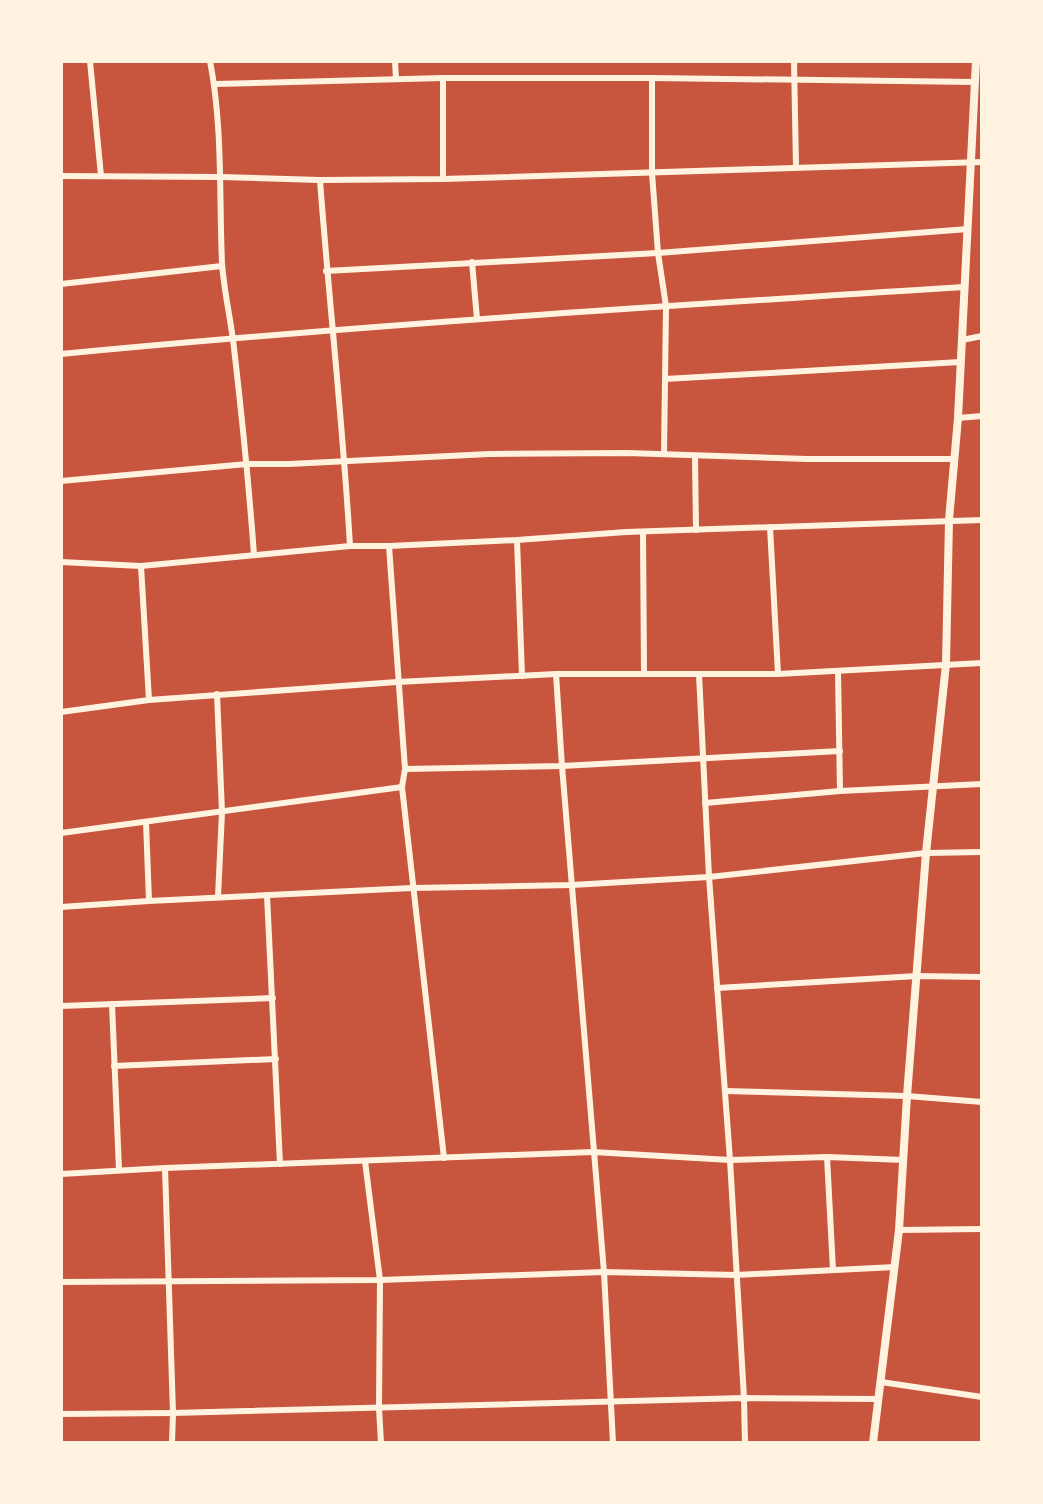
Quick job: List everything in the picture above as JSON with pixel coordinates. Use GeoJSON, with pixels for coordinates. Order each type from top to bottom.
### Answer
{"type":"FeatureCollection","features":[{"type":"Feature","properties":{"kind":"street"},"geometry":{"type":"LineString","coordinates":[[90,61],[101,176]]}},
{"type":"Feature","properties":{"kind":"street"},"geometry":{"type":"LineString","coordinates":[[210,61],[215,84],[222,266],[233,337],[254,555]]}},
{"type":"Feature","properties":{"kind":"street"},"geometry":{"type":"LineString","coordinates":[[396,61],[396,79]]}},
{"type":"Feature","properties":{"kind":"street"},"geometry":{"type":"LineString","coordinates":[[794,61],[796,167]]}},
{"type":"Feature","properties":{"kind":"street"},"geometry":{"type":"LineString","coordinates":[[873,1443],[899,1230],[926,853],[946,664],[949,520],[958,418],[976,61]]}},
{"type":"Feature","properties":{"kind":"street"},"geometry":{"type":"LineString","coordinates":[[215,84],[443,78],[975,82]]}},
{"type":"Feature","properties":{"kind":"street"},"geometry":{"type":"LineString","coordinates":[[443,78],[443,178]]}},
{"type":"Feature","properties":{"kind":"street"},"geometry":{"type":"LineString","coordinates":[[652,78],[652,173],[658,253],[666,306],[664,454]]}},
{"type":"Feature","properties":{"kind":"street"},"geometry":{"type":"LineString","coordinates":[[61,176],[320,180],[982,162]]}},
{"type":"Feature","properties":{"kind":"street"},"geometry":{"type":"LineString","coordinates":[[320,180],[350,546]]}},
{"type":"Feature","properties":{"kind":"street"},"geometry":{"type":"LineString","coordinates":[[326,271],[658,253],[968,229]]}},
{"type":"Feature","properties":{"kind":"street"},"geometry":{"type":"LineString","coordinates":[[472,262],[477,319]]}},
{"type":"Feature","properties":{"kind":"street"},"geometry":{"type":"LineString","coordinates":[[61,285],[222,266]]}},
{"type":"Feature","properties":{"kind":"street"},"geometry":{"type":"LineString","coordinates":[[61,354],[233,337],[964,287]]}},
{"type":"Feature","properties":{"kind":"street"},"geometry":{"type":"LineString","coordinates":[[962,340],[982,336]]}},
{"type":"Feature","properties":{"kind":"street"},"geometry":{"type":"LineString","coordinates":[[665,379],[960,362]]}},
{"type":"Feature","properties":{"kind":"street"},"geometry":{"type":"LineString","coordinates":[[958,418],[982,416]]}},
{"type":"Feature","properties":{"kind":"street"},"geometry":{"type":"LineString","coordinates":[[61,481],[247,464],[489,454],[954,459]]}},
{"type":"Feature","properties":{"kind":"street"},"geometry":{"type":"LineString","coordinates":[[695,456],[696,530]]}},
{"type":"Feature","properties":{"kind":"street"},"geometry":{"type":"LineString","coordinates":[[61,562],[141,566],[350,546],[982,520]]}},
{"type":"Feature","properties":{"kind":"street"},"geometry":{"type":"LineString","coordinates":[[770,527],[778,674]]}},
{"type":"Feature","properties":{"kind":"street"},"geometry":{"type":"LineString","coordinates":[[643,532],[644,673]]}},
{"type":"Feature","properties":{"kind":"street"},"geometry":{"type":"LineString","coordinates":[[517,540],[522,676]]}},
{"type":"Feature","properties":{"kind":"street"},"geometry":{"type":"LineString","coordinates":[[389,546],[405,769],[402,787],[444,1158]]}},
{"type":"Feature","properties":{"kind":"street"},"geometry":{"type":"LineString","coordinates":[[141,566],[149,700]]}},
{"type":"Feature","properties":{"kind":"street"},"geometry":{"type":"LineString","coordinates":[[61,712],[149,700],[397,682],[556,674],[778,674],[982,663]]}},
{"type":"Feature","properties":{"kind":"street"},"geometry":{"type":"LineString","coordinates":[[838,671],[840,791]]}},
{"type":"Feature","properties":{"kind":"street"},"geometry":{"type":"LineString","coordinates":[[556,674],[604,1272],[613,1443]]}},
{"type":"Feature","properties":{"kind":"street"},"geometry":{"type":"LineString","coordinates":[[699,674],[709,877],[730,1160],[745,1443]]}},
{"type":"Feature","properties":{"kind":"street"},"geometry":{"type":"LineString","coordinates":[[217,694],[222,812],[218,897]]}},
{"type":"Feature","properties":{"kind":"street"},"geometry":{"type":"LineString","coordinates":[[405,769],[562,766],[840,751]]}},
{"type":"Feature","properties":{"kind":"street"},"geometry":{"type":"LineString","coordinates":[[705,803],[840,791],[982,784]]}},
{"type":"Feature","properties":{"kind":"street"},"geometry":{"type":"LineString","coordinates":[[61,833],[402,787]]}},
{"type":"Feature","properties":{"kind":"street"},"geometry":{"type":"LineString","coordinates":[[146,822],[149,901]]}},
{"type":"Feature","properties":{"kind":"street"},"geometry":{"type":"LineString","coordinates":[[61,908],[218,897],[412,888],[572,885],[709,877],[926,853],[982,852]]}},
{"type":"Feature","properties":{"kind":"street"},"geometry":{"type":"LineString","coordinates":[[267,895],[280,1164]]}},
{"type":"Feature","properties":{"kind":"street"},"geometry":{"type":"LineString","coordinates":[[717,988],[917,975],[982,977]]}},
{"type":"Feature","properties":{"kind":"street"},"geometry":{"type":"LineString","coordinates":[[61,1006],[273,998]]}},
{"type":"Feature","properties":{"kind":"street"},"geometry":{"type":"LineString","coordinates":[[112,1004],[119,1170]]}},
{"type":"Feature","properties":{"kind":"street"},"geometry":{"type":"LineString","coordinates":[[114,1066],[276,1059]]}},
{"type":"Feature","properties":{"kind":"street"},"geometry":{"type":"LineString","coordinates":[[725,1091],[907,1096],[982,1102]]}},
{"type":"Feature","properties":{"kind":"street"},"geometry":{"type":"LineString","coordinates":[[61,1174],[593,1152],[730,1160],[827,1157],[904,1160]]}},
{"type":"Feature","properties":{"kind":"street"},"geometry":{"type":"LineString","coordinates":[[827,1157],[833,1270]]}},
{"type":"Feature","properties":{"kind":"street"},"geometry":{"type":"LineString","coordinates":[[365,1161],[380,1280],[381,1443]]}},
{"type":"Feature","properties":{"kind":"street"},"geometry":{"type":"LineString","coordinates":[[165,1168],[173,1443]]}},
{"type":"Feature","properties":{"kind":"street"},"geometry":{"type":"LineString","coordinates":[[899,1230],[982,1229]]}},
{"type":"Feature","properties":{"kind":"street"},"geometry":{"type":"LineString","coordinates":[[61,1282],[380,1280],[604,1272],[736,1275],[895,1267]]}},
{"type":"Feature","properties":{"kind":"street"},"geometry":{"type":"LineString","coordinates":[[881,1382],[982,1397]]}},
{"type":"Feature","properties":{"kind":"street"},"geometry":{"type":"LineString","coordinates":[[61,1414],[744,1398],[878,1399]]}}]}
